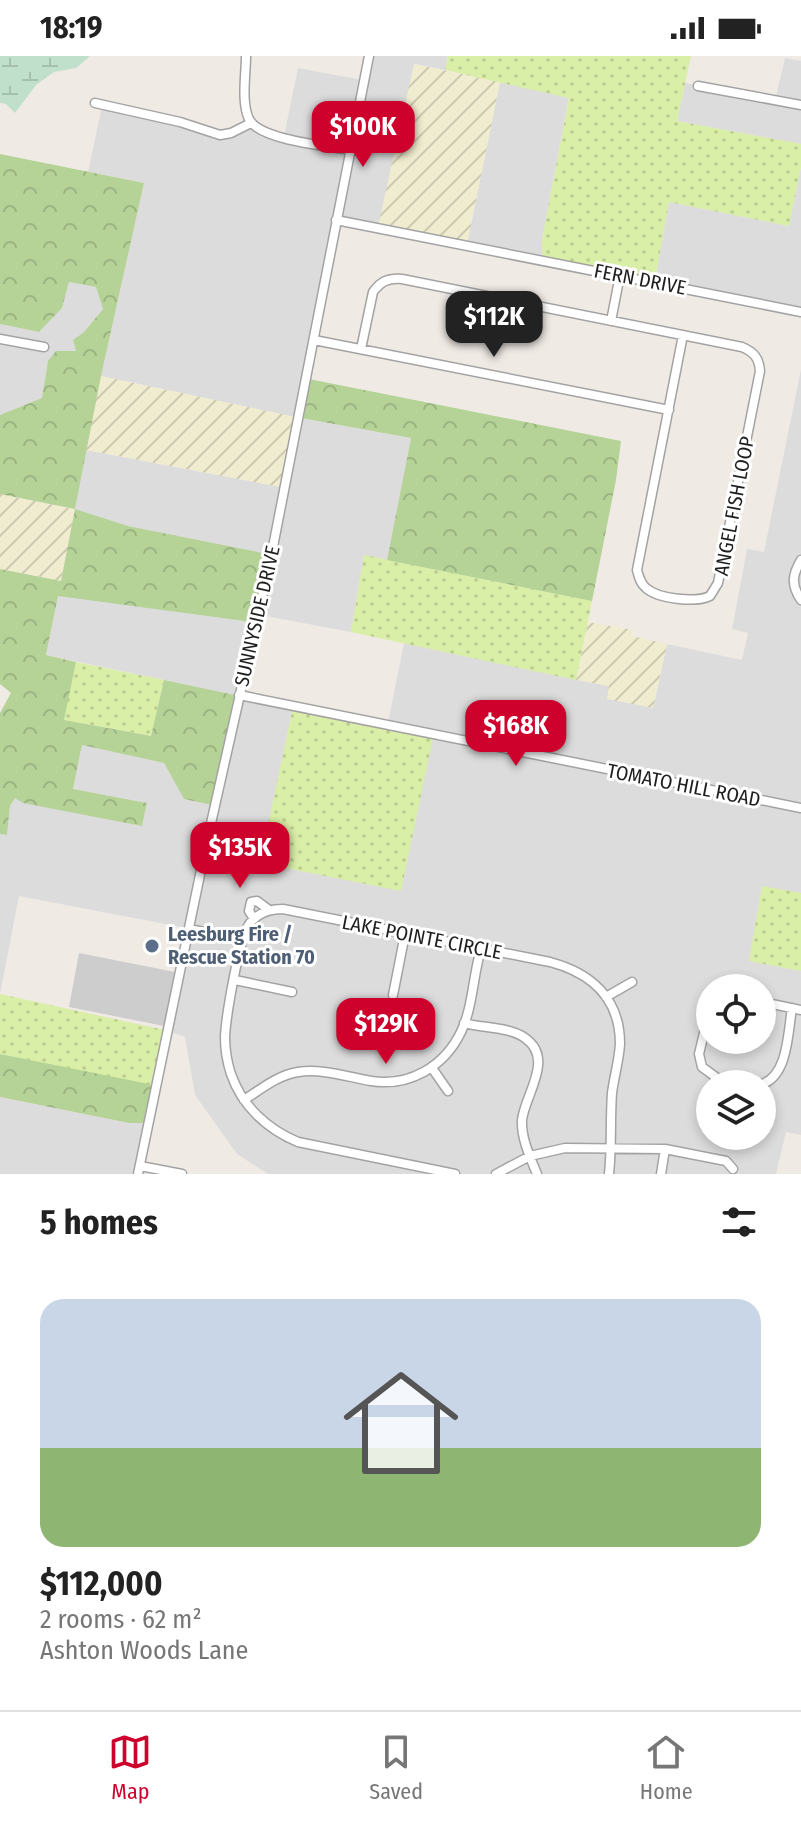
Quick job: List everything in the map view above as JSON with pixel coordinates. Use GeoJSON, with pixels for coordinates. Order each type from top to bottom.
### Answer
{"type":"FeatureCollection","features":[{"type":"Feature","properties":{"kind":"street"},"geometry":{"type":"LineString","coordinates":[[246,56],[246,106],[251,123],[268,134],[350,150]]}},
{"type":"Feature","properties":{"kind":"street","name":"SUNNYSIDE DRIVE"},"geometry":{"type":"LineString","coordinates":[[139,1170],[271,557],[369,56]]}},
{"type":"Feature","properties":{"kind":"street"},"geometry":{"type":"LineString","coordinates":[[698,86],[801,105]]}},
{"type":"Feature","properties":{"kind":"street"},"geometry":{"type":"LineString","coordinates":[[95,103],[180,122],[220,135],[251,123]]}},
{"type":"Feature","properties":{"kind":"street","name":"FERN DRIVE"},"geometry":{"type":"LineString","coordinates":[[336,220],[801,312]]}},
{"type":"Feature","properties":{"kind":"street"},"geometry":{"type":"LineString","coordinates":[[611,321],[620,275]]}},
{"type":"Feature","properties":{"kind":"street","name":"ANGEL FISH LOOP"},"geometry":{"type":"LineString","coordinates":[[361,349],[373,292],[378,284],[393,278],[683,335],[750,350],[756,355],[760,371],[718,583],[710,596],[701,600],[654,593],[642,584],[637,570],[683,335]]}},
{"type":"Feature","properties":{"kind":"street"},"geometry":{"type":"LineString","coordinates":[[0,339],[44,347]]}},
{"type":"Feature","properties":{"kind":"street"},"geometry":{"type":"LineString","coordinates":[[314,340],[669,410]]}},
{"type":"Feature","properties":{"kind":"street"},"geometry":{"type":"LineString","coordinates":[[801,560],[793,577],[801,600]]}},
{"type":"Feature","properties":{"kind":"street","name":"TOMATO HILL ROAD"},"geometry":{"type":"LineString","coordinates":[[239,695],[801,808]]}},
{"type":"Feature","properties":{"kind":"street"},"geometry":{"type":"LineString","coordinates":[[254,919],[249,911],[251,902],[257,901],[269,910],[254,919],[243,940],[226,1024],[230,1071],[244,1100],[267,1124],[298,1142],[455,1174]]}},
{"type":"Feature","properties":{"kind":"street","name":"LAKE POINTE CIRCLE"},"geometry":{"type":"LineString","coordinates":[[269,910],[283,909],[577,970],[592,981],[606,997],[619,1033],[609,1174]]}},
{"type":"Feature","properties":{"kind":"street"},"geometry":{"type":"LineString","coordinates":[[189,929],[243,940]]}},
{"type":"Feature","properties":{"kind":"street"},"geometry":{"type":"LineString","coordinates":[[393,995],[405,934]]}},
{"type":"Feature","properties":{"kind":"street"},"geometry":{"type":"LineString","coordinates":[[244,1100],[276,1079],[300,1071],[319,1071],[384,1082],[413,1077],[432,1068],[449,1051],[464,1023],[481,949]]}},
{"type":"Feature","properties":{"kind":"street"},"geometry":{"type":"LineString","coordinates":[[235,980],[292,992]]}},
{"type":"Feature","properties":{"kind":"street"},"geometry":{"type":"LineString","coordinates":[[606,997],[632,982]]}},
{"type":"Feature","properties":{"kind":"street"},"geometry":{"type":"LineString","coordinates":[[776,1005],[797,1009],[776,1074]]}},
{"type":"Feature","properties":{"kind":"street"},"geometry":{"type":"LineString","coordinates":[[464,1023],[521,1036],[535,1049],[537,1074],[522,1120],[523,1136],[537,1174]]}},
{"type":"Feature","properties":{"kind":"street"},"geometry":{"type":"LineString","coordinates":[[432,1068],[448,1091]]}},
{"type":"Feature","properties":{"kind":"street"},"geometry":{"type":"LineString","coordinates":[[496,1174],[530,1156],[565,1148],[665,1149],[726,1161],[733,1169]]}},
{"type":"Feature","properties":{"kind":"street"},"geometry":{"type":"LineString","coordinates":[[661,1174],[665,1149]]}},
{"type":"Feature","properties":{"kind":"street"},"geometry":{"type":"LineString","coordinates":[[139,1170],[182,1174]]}},
{"type":"Feature","properties":{"kind":"shaded area"},"geometry":{"type":"Polygon","coordinates":[[[373,56],[448,56],[445,70],[415,64],[378,227],[340,220],[373,56]]]}},
{"type":"Feature","properties":{"kind":"shaded area"},"geometry":{"type":"Polygon","coordinates":[[[785,58],[801,61],[801,144],[677,121],[685,83],[775,100],[785,58]]]}},
{"type":"Feature","properties":{"kind":"shaded area"},"geometry":{"type":"Polygon","coordinates":[[[414,64],[500,82],[467,244],[378,227],[414,64]]]}},
{"type":"Feature","properties":{"kind":"shaded area"},"geometry":{"type":"Polygon","coordinates":[[[298,68],[362,80],[295,417],[101,376],[144,183],[88,172],[102,106],[217,135],[249,124],[284,136],[298,68]]]}},
{"type":"Feature","properties":{"kind":"shaded area"},"geometry":{"type":"Polygon","coordinates":[[[500,82],[569,97],[542,240],[542,259],[467,244],[500,82]]]}},
{"type":"Feature","properties":{"kind":"shaded area"},"geometry":{"type":"Polygon","coordinates":[[[801,167],[801,312],[655,279],[669,202],[789,226],[801,167]]]}},
{"type":"Feature","properties":{"kind":"shaded area"},"geometry":{"type":"Polygon","coordinates":[[[69,282],[96,287],[103,309],[73,340],[76,351],[48,361],[42,398],[0,415],[0,324],[39,332],[62,308],[69,282]]]}},
{"type":"Feature","properties":{"kind":"shaded area"},"geometry":{"type":"Polygon","coordinates":[[[801,369],[801,893],[762,887],[750,961],[801,971],[801,1135],[786,1132],[776,1174],[268,1174],[237,1154],[195,1095],[185,1037],[171,1032],[242,696],[293,707],[261,863],[325,875],[387,728],[404,643],[610,686],[607,699],[654,704],[667,644],[742,660],[748,633],[732,629],[747,549],[764,552],[801,369]]]}},
{"type":"Feature","properties":{"kind":"shaded area"},"geometry":{"type":"Polygon","coordinates":[[[101,376],[295,417],[281,487],[86,450],[101,376]]]}},
{"type":"Feature","properties":{"kind":"shaded area"},"geometry":{"type":"Polygon","coordinates":[[[301,418],[411,438],[387,560],[364,556],[351,632],[260,615],[301,418]]]}},
{"type":"Feature","properties":{"kind":"shaded area"},"geometry":{"type":"Polygon","coordinates":[[[86,450],[281,487],[268,554],[128,526],[75,509],[86,450]]]}},
{"type":"Feature","properties":{"kind":"shaded area"},"geometry":{"type":"Polygon","coordinates":[[[0,494],[75,509],[61,581],[0,569],[0,494]]]}},
{"type":"Feature","properties":{"kind":"shaded area"},"geometry":{"type":"Polygon","coordinates":[[[58,595],[252,622],[235,695],[46,655],[58,595]]]}},
{"type":"Feature","properties":{"kind":"shaded area"},"geometry":{"type":"Polygon","coordinates":[[[588,622],[633,630],[632,636],[667,644],[653,708],[607,699],[609,686],[576,680],[588,622]]]}},
{"type":"Feature","properties":{"kind":"shaded area"},"geometry":{"type":"Polygon","coordinates":[[[82,745],[164,763],[184,799],[212,805],[186,928],[19,896],[0,994],[0,834],[7,835],[10,806],[15,797],[142,826],[147,803],[73,789],[82,745]]]}},
{"type":"Feature","properties":{"kind":"shaded area"},"geometry":{"type":"Polygon","coordinates":[[[79,953],[175,972],[164,1026],[69,1007],[79,953]]]}},
{"type":"Feature","properties":{"kind":"shaded area"},"geometry":{"type":"Polygon","coordinates":[[[0,1097],[129,1123],[145,1123],[135,1174],[0,1174],[0,1097]]]}},
{"type":"Feature","properties":{"kind":"green space"},"geometry":{"type":"Polygon","coordinates":[[[0,56],[90,56],[76,68],[54,72],[36,85],[15,113],[6,104],[0,103],[0,56]]]}},
{"type":"Feature","properties":{"kind":"green space"},"geometry":{"type":"Polygon","coordinates":[[[448,56],[691,56],[677,121],[801,144],[801,167],[789,226],[669,202],[655,280],[542,259],[542,240],[569,98],[445,70],[448,56]]]}},
{"type":"Feature","properties":{"kind":"green space"},"geometry":{"type":"Polygon","coordinates":[[[0,154],[144,183],[75,509],[0,494],[0,415],[42,398],[48,361],[56,351],[76,351],[73,340],[103,309],[96,287],[69,282],[62,308],[39,332],[0,324],[0,154]]]}},
{"type":"Feature","properties":{"kind":"green space"},"geometry":{"type":"Polygon","coordinates":[[[309,379],[621,441],[592,601],[387,560],[411,438],[301,418],[309,379]]]}},
{"type":"Feature","properties":{"kind":"green space"},"geometry":{"type":"Polygon","coordinates":[[[75,509],[128,526],[268,554],[252,622],[58,596],[46,655],[76,662],[64,720],[151,736],[164,680],[235,695],[212,805],[184,799],[164,763],[82,745],[73,789],[147,803],[142,826],[23,803],[15,798],[10,806],[7,835],[0,834],[0,713],[11,693],[0,684],[0,569],[61,581],[75,509]]]}},
{"type":"Feature","properties":{"kind":"green space"},"geometry":{"type":"Polygon","coordinates":[[[364,555],[592,601],[576,680],[351,632],[364,555]]]}},
{"type":"Feature","properties":{"kind":"green space"},"geometry":{"type":"Polygon","coordinates":[[[76,662],[164,680],[151,736],[63,720],[76,662]]]}},
{"type":"Feature","properties":{"kind":"green space"},"geometry":{"type":"Polygon","coordinates":[[[293,707],[433,738],[401,891],[260,863],[293,707]]]}},
{"type":"Feature","properties":{"kind":"green space"},"geometry":{"type":"Polygon","coordinates":[[[762,886],[801,893],[801,971],[749,961],[762,886]]]}},
{"type":"Feature","properties":{"kind":"green space"},"geometry":{"type":"Polygon","coordinates":[[[0,994],[165,1030],[153,1087],[0,1054],[0,994]]]}},
{"type":"Feature","properties":{"kind":"green space"},"geometry":{"type":"Polygon","coordinates":[[[0,1054],[149,1084],[153,1087],[145,1123],[129,1123],[0,1097],[0,1054]]]}},
{"type":"Feature","properties":{"kind":"place","name":"Leesburg Fire / Rescue Station 70"},"geometry":{"type":"Point","coordinates":[152,946]}}]}
